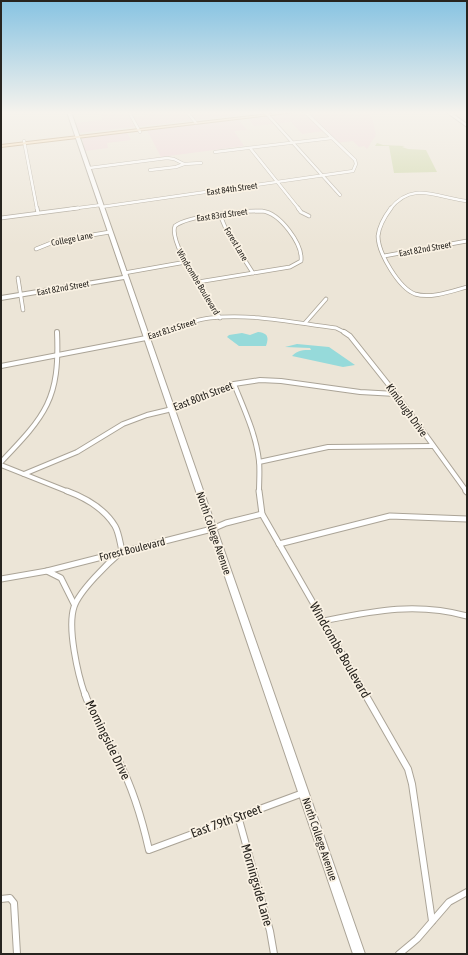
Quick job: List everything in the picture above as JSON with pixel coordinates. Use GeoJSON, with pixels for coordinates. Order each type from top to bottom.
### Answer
{"type":"FeatureCollection","features":[{"type":"Feature","properties":{"kind":"main road","name":"North College Avenue"},"geometry":{"type":"LineString","coordinates":[[85,157],[359,954]]}},
{"type":"Feature","properties":{"kind":"main road","name":"East 82nd Street"},"geometry":{"type":"LineString","coordinates":[[1,298],[125,275]]}},
{"type":"Feature","properties":{"kind":"street"},"geometry":{"type":"LineString","coordinates":[[27,157],[38,213]]}},
{"type":"Feature","properties":{"kind":"street"},"geometry":{"type":"LineString","coordinates":[[257,157],[301,212],[309,216]]}},
{"type":"Feature","properties":{"kind":"street"},"geometry":{"type":"LineString","coordinates":[[304,157],[340,195]]}},
{"type":"Feature","properties":{"kind":"street","name":"East 84th Street"},"geometry":{"type":"LineString","coordinates":[[1,218],[278,183],[350,172],[357,163],[351,157]]}},
{"type":"Feature","properties":{"kind":"street"},"geometry":{"type":"LineString","coordinates":[[89,168],[167,158],[174,159],[184,164]]}},
{"type":"Feature","properties":{"kind":"street"},"geometry":{"type":"LineString","coordinates":[[150,170],[176,167],[184,164],[201,163]]}},
{"type":"Feature","properties":{"kind":"street"},"geometry":{"type":"LineString","coordinates":[[467,201],[450,199],[425,192],[415,192],[406,195],[390,208],[378,236],[384,256],[394,273],[406,288],[416,294],[429,295],[467,287]]}},
{"type":"Feature","properties":{"kind":"street","name":"East 83rd Street"},"geometry":{"type":"LineString","coordinates":[[178,224],[186,220],[254,211],[267,212],[278,217],[284,224],[302,255],[302,258],[300,262],[290,266],[253,273]]}},
{"type":"Feature","properties":{"kind":"street","name":"Forest Lane"},"geometry":{"type":"LineString","coordinates":[[220,215],[227,233],[253,273]]}},
{"type":"Feature","properties":{"kind":"street","name":"Windcombe Boulevard"},"geometry":{"type":"LineString","coordinates":[[178,224],[174,228],[174,238],[186,262],[220,318]]}},
{"type":"Feature","properties":{"kind":"street","name":"College Lane"},"geometry":{"type":"LineString","coordinates":[[36,249],[56,241],[110,232]]}},
{"type":"Feature","properties":{"kind":"street","name":"East 82nd Street"},"geometry":{"type":"LineString","coordinates":[[384,256],[467,241]]}},
{"type":"Feature","properties":{"kind":"street","name":"East 82nd Street"},"geometry":{"type":"LineString","coordinates":[[125,275],[186,262]]}},
{"type":"Feature","properties":{"kind":"street"},"geometry":{"type":"LineString","coordinates":[[198,282],[253,273]]}},
{"type":"Feature","properties":{"kind":"street"},"geometry":{"type":"LineString","coordinates":[[18,278],[23,310]]}},
{"type":"Feature","properties":{"kind":"street"},"geometry":{"type":"LineString","coordinates":[[305,323],[326,299]]}},
{"type":"Feature","properties":{"kind":"street","name":"East 81st Street"},"geometry":{"type":"LineString","coordinates":[[1,366],[146,338],[194,322],[220,318],[248,317],[305,323],[336,328],[344,331]]}},
{"type":"Feature","properties":{"kind":"street","name":"Kimlough Drive"},"geometry":{"type":"LineString","coordinates":[[344,331],[350,336],[396,394],[467,492]]}},
{"type":"Feature","properties":{"kind":"street"},"geometry":{"type":"LineString","coordinates":[[1,462],[32,430],[48,405],[56,384],[58,354],[57,332]]}},
{"type":"Feature","properties":{"kind":"street","name":"East 80th Street"},"geometry":{"type":"LineString","coordinates":[[24,474],[77,452],[124,424],[234,384],[254,380],[281,381],[360,392],[396,394]]}},
{"type":"Feature","properties":{"kind":"street","name":"Windcombe Boulevard"},"geometry":{"type":"LineString","coordinates":[[234,384],[256,443],[259,462],[262,514],[408,769],[412,784],[432,921]]}},
{"type":"Feature","properties":{"kind":"street"},"geometry":{"type":"LineString","coordinates":[[259,462],[328,447],[433,446]]}},
{"type":"Feature","properties":{"kind":"street"},"geometry":{"type":"LineString","coordinates":[[1,465],[80,496],[97,506],[115,527],[122,551],[104,567],[74,604]]}},
{"type":"Feature","properties":{"kind":"street","name":"Forest Boulevard"},"geometry":{"type":"LineString","coordinates":[[1,579],[47,571],[212,529],[226,523],[262,514]]}},
{"type":"Feature","properties":{"kind":"street"},"geometry":{"type":"LineString","coordinates":[[279,544],[375,518],[390,516],[467,519]]}},
{"type":"Feature","properties":{"kind":"street","name":"Morningside Drive"},"geometry":{"type":"LineString","coordinates":[[47,571],[61,578],[74,604],[74,643],[82,686],[94,715],[117,757],[128,781],[140,814],[149,850]]}},
{"type":"Feature","properties":{"kind":"street"},"geometry":{"type":"LineString","coordinates":[[324,621],[408,606],[440,608],[467,616]]}},
{"type":"Feature","properties":{"kind":"street","name":"East 79th Street"},"geometry":{"type":"LineString","coordinates":[[149,850],[304,793]]}},
{"type":"Feature","properties":{"kind":"street","name":"Morningside Lane"},"geometry":{"type":"LineString","coordinates":[[238,816],[270,931],[274,954]]}},
{"type":"Feature","properties":{"kind":"street"},"geometry":{"type":"LineString","coordinates":[[399,954],[417,939],[449,902],[467,892]]}},
{"type":"Feature","properties":{"kind":"street"},"geometry":{"type":"LineString","coordinates":[[1,899],[10,898],[14,903],[17,954]]}},
{"type":"Feature","properties":{"kind":"green space"},"geometry":{"type":"Polygon","coordinates":[[[391,157],[429,157],[437,172],[394,173],[391,157]]]}},
{"type":"Feature","properties":{"kind":"water"},"geometry":{"type":"Polygon","coordinates":[[[258,332],[266,334],[266,346],[239,346],[227,337],[229,335],[242,333],[250,335],[258,332]]]}},
{"type":"Feature","properties":{"kind":"water"},"geometry":{"type":"Polygon","coordinates":[[[297,344],[329,347],[355,365],[343,367],[292,356],[301,351],[311,350],[310,348],[285,347],[297,344]]]}}]}
